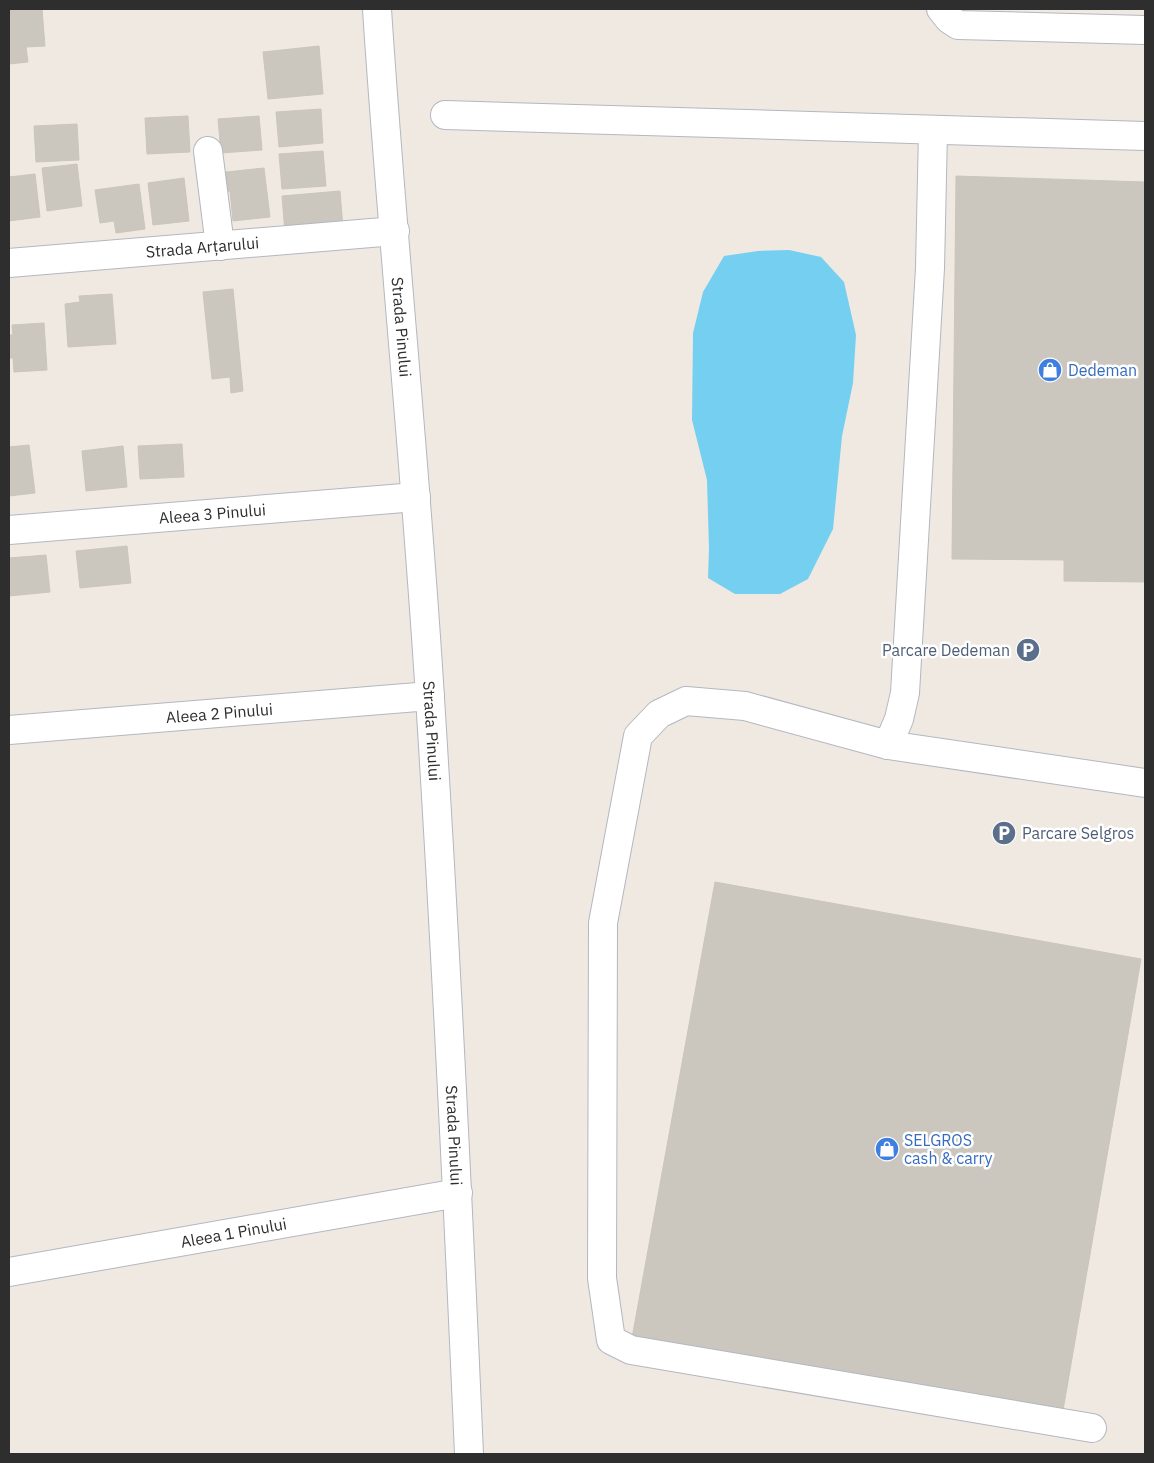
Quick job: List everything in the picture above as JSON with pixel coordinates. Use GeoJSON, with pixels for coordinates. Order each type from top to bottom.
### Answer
{"type":"FeatureCollection","features":[{"type":"Feature","properties":{"kind":"street","name":"Strada Pinului"},"geometry":{"type":"LineString","coordinates":[[377,9],[386,150],[395,231],[430,696],[458,1193],[469,1454]]}},
{"type":"Feature","properties":{"kind":"street"},"geometry":{"type":"LineString","coordinates":[[941,9],[949,19],[958,25],[1145,30]]}},
{"type":"Feature","properties":{"kind":"street"},"geometry":{"type":"LineString","coordinates":[[445,115],[1145,136]]}},
{"type":"Feature","properties":{"kind":"street"},"geometry":{"type":"LineString","coordinates":[[888,745],[899,719],[905,693],[930,268],[933,131]]}},
{"type":"Feature","properties":{"kind":"street"},"geometry":{"type":"LineString","coordinates":[[208,151],[220,246]]}},
{"type":"Feature","properties":{"kind":"street","name":"Strada Arțarului"},"geometry":{"type":"LineString","coordinates":[[9,263],[395,231]]}},
{"type":"Feature","properties":{"kind":"street","name":"Aleea 3 Pinului"},"geometry":{"type":"LineString","coordinates":[[9,530],[416,497]]}},
{"type":"Feature","properties":{"kind":"street","name":"Aleea 2 Pinului"},"geometry":{"type":"LineString","coordinates":[[9,730],[430,696]]}},
{"type":"Feature","properties":{"kind":"street"},"geometry":{"type":"LineString","coordinates":[[1092,1428],[631,1350],[612,1340],[602,1278],[603,923],[638,736],[659,714],[686,701],[745,706],[888,745],[1145,783]]}},
{"type":"Feature","properties":{"kind":"street","name":"Aleea 1 Pinului"},"geometry":{"type":"LineString","coordinates":[[9,1272],[458,1193]]}},
{"type":"Feature","properties":{"kind":"water"},"geometry":{"type":"Polygon","coordinates":[[[789,250],[821,257],[844,282],[856,335],[853,383],[842,436],[833,529],[808,579],[780,594],[735,594],[708,578],[707,480],[692,420],[693,333],[703,292],[724,256],[758,251],[789,250]]]}},
{"type":"Feature","properties":{"kind":"building"},"geometry":{"type":"Polygon","coordinates":[[[9,9],[42,9],[45,46],[26,47],[28,62],[9,64],[9,9]]]}},
{"type":"Feature","properties":{"kind":"building"},"geometry":{"type":"Polygon","coordinates":[[[319,46],[323,94],[268,99],[263,52],[319,46]]]}},
{"type":"Feature","properties":{"kind":"building"},"geometry":{"type":"Polygon","coordinates":[[[321,109],[323,143],[279,147],[276,112],[321,109]]]}},
{"type":"Feature","properties":{"kind":"building"},"geometry":{"type":"Polygon","coordinates":[[[188,116],[190,152],[147,154],[145,118],[188,116]]]}},
{"type":"Feature","properties":{"kind":"building"},"geometry":{"type":"Polygon","coordinates":[[[259,116],[262,150],[221,153],[218,119],[259,116]]]}},
{"type":"Feature","properties":{"kind":"building"},"geometry":{"type":"Polygon","coordinates":[[[77,124],[79,160],[36,162],[34,126],[77,124]]]}},
{"type":"Feature","properties":{"kind":"building"},"geometry":{"type":"Polygon","coordinates":[[[323,151],[326,186],[282,189],[279,154],[323,151]]]}},
{"type":"Feature","properties":{"kind":"building"},"geometry":{"type":"Polygon","coordinates":[[[77,164],[82,206],[47,211],[42,168],[77,164]]]}},
{"type":"Feature","properties":{"kind":"building"},"geometry":{"type":"Polygon","coordinates":[[[264,168],[270,217],[233,221],[230,191],[219,192],[217,173],[264,168]]]}},
{"type":"Feature","properties":{"kind":"building"},"geometry":{"type":"Polygon","coordinates":[[[35,174],[40,217],[9,221],[9,177],[35,174]]]}},
{"type":"Feature","properties":{"kind":"building","name":"Dedeman"},"geometry":{"type":"Polygon","coordinates":[[[956,176],[1145,182],[1145,582],[1064,581],[1064,560],[952,559],[956,176]]]}},
{"type":"Feature","properties":{"kind":"building"},"geometry":{"type":"Polygon","coordinates":[[[184,178],[189,221],[153,225],[148,183],[184,178]]]}},
{"type":"Feature","properties":{"kind":"building"},"geometry":{"type":"Polygon","coordinates":[[[139,184],[145,229],[116,233],[114,221],[100,223],[95,190],[139,184]]]}},
{"type":"Feature","properties":{"kind":"building"},"geometry":{"type":"Polygon","coordinates":[[[340,191],[343,228],[285,233],[282,196],[340,191]]]}},
{"type":"Feature","properties":{"kind":"building"},"geometry":{"type":"Polygon","coordinates":[[[233,289],[243,391],[231,393],[230,377],[212,379],[203,292],[233,289]]]}},
{"type":"Feature","properties":{"kind":"building"},"geometry":{"type":"Polygon","coordinates":[[[112,294],[116,344],[68,347],[65,304],[80,302],[79,296],[112,294]]]}},
{"type":"Feature","properties":{"kind":"building"},"geometry":{"type":"Polygon","coordinates":[[[44,323],[47,370],[14,372],[13,358],[9,358],[9,335],[13,335],[12,325],[44,323]]]}},
{"type":"Feature","properties":{"kind":"building"},"geometry":{"type":"Polygon","coordinates":[[[182,444],[184,477],[140,479],[138,446],[182,444]]]}},
{"type":"Feature","properties":{"kind":"building"},"geometry":{"type":"Polygon","coordinates":[[[29,445],[35,493],[9,496],[9,447],[29,445]]]}},
{"type":"Feature","properties":{"kind":"building"},"geometry":{"type":"Polygon","coordinates":[[[123,446],[127,487],[86,491],[82,451],[123,446]]]}},
{"type":"Feature","properties":{"kind":"building"},"geometry":{"type":"Polygon","coordinates":[[[127,546],[131,583],[80,588],[76,551],[127,546]]]}},
{"type":"Feature","properties":{"kind":"building"},"geometry":{"type":"Polygon","coordinates":[[[46,555],[50,592],[9,596],[9,558],[46,555]]]}},
{"type":"Feature","properties":{"kind":"building","name":"SELGROS cash & carry"},"geometry":{"type":"Polygon","coordinates":[[[715,882],[1141,959],[1061,1422],[632,1338],[715,882]]]}},
{"type":"Feature","properties":{"kind":"place","name":"Dedeman"},"geometry":{"type":"Point","coordinates":[1050,370]}},
{"type":"Feature","properties":{"kind":"place","name":"Parcare Dedeman"},"geometry":{"type":"Point","coordinates":[1028,650]}},
{"type":"Feature","properties":{"kind":"place","name":"Parcare Selgros"},"geometry":{"type":"Point","coordinates":[1004,833]}},
{"type":"Feature","properties":{"kind":"place","name":"SELGROS cash & carry"},"geometry":{"type":"Point","coordinates":[887,1149]}}]}
